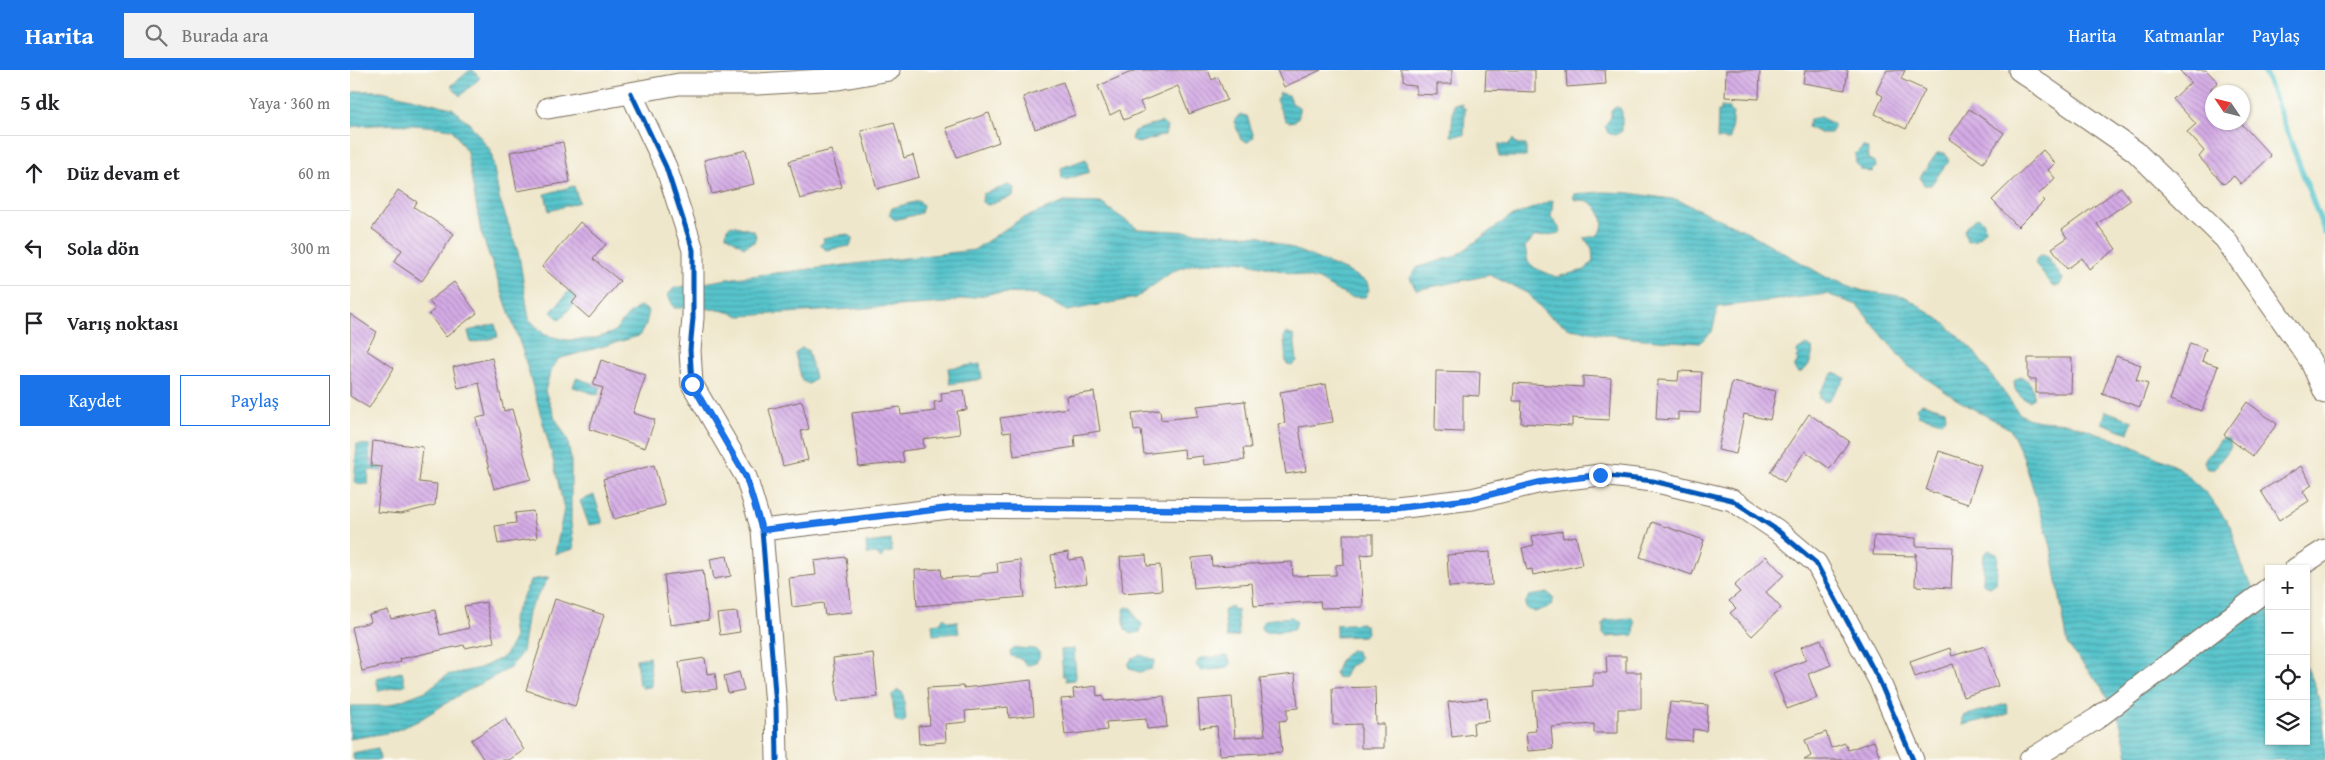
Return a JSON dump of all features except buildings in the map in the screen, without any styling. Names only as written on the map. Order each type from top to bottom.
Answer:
[{"type":"street","points":[[679,84],[711,70]]},
{"type":"street","points":[[548,108],[679,84],[758,84],[838,80],[889,70]]},
{"type":"street","points":[[2019,70],[2135,151],[2225,238],[2310,360],[2325,393]]},
{"type":"street","points":[[631,93],[666,168],[693,250],[693,318],[690,350],[692,384],[746,477],[762,530],[776,706],[777,760]]},
{"type":"street","points":[[762,530],[958,507],[1234,510],[1398,508],[1472,499],[1541,482],[1600,475],[1653,480],[1732,500],[1777,530],[1816,563],[1879,680],[1912,760]]},
{"type":"street","points":[[2301,565],[2325,550]]},
{"type":"street","points":[[2030,760],[2096,719],[2265,591]]},
{"type":"water","points":[[470,70],[473,70],[480,78],[460,96],[451,86]]},
{"type":"water","points":[[382,91],[452,108],[469,123],[491,151],[499,197],[519,255],[529,319],[545,335],[567,340],[593,339],[614,332],[628,315],[640,306],[649,311],[646,324],[639,336],[558,359],[550,373],[545,391],[555,418],[567,438],[571,459],[571,523],[574,549],[555,554],[564,509],[552,455],[523,352],[481,232],[467,152],[452,129],[401,125],[350,127],[350,93]]},
{"type":"water","points":[[1280,93],[1288,95],[1292,103],[1299,107],[1299,116],[1295,121],[1289,122],[1285,120],[1276,100]]},
{"type":"water","points":[[1454,104],[1462,104],[1462,108],[1465,108],[1464,135],[1451,136]]},
{"type":"water","points":[[1616,107],[1620,108],[1622,112],[1622,131],[1615,135],[1608,133],[1605,126],[1611,117],[1611,110]]},
{"type":"water","points":[[1721,107],[1730,108],[1730,112],[1733,112],[1730,140],[1717,139],[1718,111],[1721,111]]},
{"type":"water","points":[[1240,114],[1247,116],[1254,137],[1248,142],[1241,140],[1234,121]]},
{"type":"water","points":[[1820,117],[1832,123],[1834,128],[1831,133],[1820,133],[1808,127],[1810,119]]},
{"type":"water","points":[[1161,122],[1167,127],[1165,135],[1138,143],[1131,139],[1134,131]]},
{"type":"water","points":[[1513,139],[1517,145],[1526,145],[1526,157],[1499,157],[1499,144],[1508,145]]},
{"type":"water","points":[[1863,146],[1868,149],[1868,159],[1875,162],[1876,167],[1872,172],[1862,170],[1856,163],[1855,154]]},
{"type":"water","points":[[1937,153],[1945,153],[1949,160],[1931,185],[1924,185],[1920,177]]},
{"type":"water","points":[[1086,159],[1089,172],[1065,180],[1062,178],[1061,168]]},
{"type":"water","points":[[1009,185],[1014,188],[1013,196],[988,205],[982,202],[983,194]]},
{"type":"water","points":[[574,186],[579,202],[549,211],[545,194]]},
{"type":"water","points":[[1629,193],[1678,200],[1748,232],[1826,277],[1863,291],[1906,297],[1943,322],[1972,349],[2019,413],[2029,419],[2068,423],[2126,443],[2179,468],[2207,494],[2231,527],[2245,575],[2265,603],[2265,745],[2310,745],[2310,675],[2319,700],[2325,760],[2129,760],[2119,718],[2103,689],[2068,645],[2051,546],[2023,456],[2010,429],[1956,399],[1907,365],[1857,305],[1827,294],[1718,307],[1712,332],[1699,343],[1631,338],[1570,329],[1546,313],[1527,293],[1490,275],[1416,290],[1410,278],[1418,267],[1456,256],[1508,218],[1553,200],[1551,217],[1560,229],[1560,233],[1534,237],[1525,247],[1528,262],[1535,268],[1556,277],[1585,270],[1593,261],[1592,248],[1584,238],[1596,236],[1600,232],[1603,223],[1600,213],[1594,205],[1587,201],[1575,200],[1573,197],[1575,194]]},
{"type":"water","points":[[918,201],[923,205],[921,213],[895,220],[889,215],[892,208]]},
{"type":"water","points":[[1064,202],[1101,203],[1138,229],[1262,236],[1347,271],[1367,282],[1369,290],[1365,297],[1351,297],[1319,280],[1240,261],[1194,264],[1173,271],[1136,298],[1067,311],[1036,294],[993,293],[945,303],[740,316],[716,310],[674,308],[668,295],[674,288],[734,278],[974,250],[1019,220]]},
{"type":"water","points":[[1978,217],[1984,222],[1985,230],[1976,240],[1967,241],[1964,230]]},
{"type":"water","points":[[732,225],[754,231],[756,236],[754,242],[744,247],[726,235],[727,228]]},
{"type":"water","points":[[848,234],[853,238],[850,246],[826,250],[820,245],[824,241],[823,238]]},
{"type":"water","points":[[2038,256],[2046,256],[2063,279],[2059,286],[2052,286],[2035,263]]},
{"type":"water","points":[[569,291],[578,299],[560,320],[551,312]]},
{"type":"water","points":[[495,324],[498,337],[471,343],[468,331]]},
{"type":"water","points":[[1287,333],[1294,336],[1297,361],[1292,366],[1286,363],[1284,337]]},
{"type":"water","points":[[1806,345],[1812,348],[1811,359],[1805,370],[1798,373],[1794,368],[1798,361],[1797,351]]},
{"type":"water","points":[[801,348],[808,350],[815,378],[809,384],[802,381],[795,354]]},
{"type":"water","points":[[980,364],[982,379],[950,384],[948,368]]},
{"type":"water","points":[[1834,372],[1845,378],[1829,400],[1825,402],[1819,398],[1821,394],[1819,393]]},
{"type":"water","points":[[2020,377],[2027,380],[2032,388],[2033,398],[2030,401],[2022,398],[2015,390],[2014,381]]},
{"type":"water","points":[[576,378],[601,386],[598,395],[573,387]]},
{"type":"water","points":[[1922,403],[1945,410],[1946,418],[1941,422],[1918,415],[1917,408]]},
{"type":"water","points":[[2106,411],[2133,421],[2128,433],[2102,423]]},
{"type":"water","points":[[2221,439],[2229,439],[2231,447],[2214,469],[2207,469],[2204,461]]},
{"type":"water","points":[[357,444],[370,445],[369,460],[383,462],[383,471],[369,470],[368,484],[354,483]]},
{"type":"water","points":[[594,495],[603,523],[589,525],[580,501]]},
{"type":"water","points":[[891,540],[892,552],[884,553],[881,558],[876,554],[867,554],[866,543]]},
{"type":"water","points":[[1989,550],[1998,555],[1996,583],[1989,587],[1983,583],[1984,554]]},
{"type":"water","points":[[549,577],[528,612],[522,652],[510,668],[459,695],[418,721],[392,732],[350,739],[350,706],[386,706],[426,691],[447,675],[480,668],[504,657],[514,639],[512,619],[531,580]]},
{"type":"water","points":[[1548,593],[1554,598],[1551,606],[1535,612],[1527,609],[1525,604],[1529,596]]},
{"type":"water","points":[[1231,606],[1234,610],[1237,609],[1239,636],[1227,638],[1224,611]]},
{"type":"water","points":[[1126,607],[1132,608],[1136,618],[1142,624],[1140,632],[1131,634],[1125,629],[1123,610]]},
{"type":"water","points":[[944,617],[949,622],[957,621],[959,633],[933,635],[932,624],[940,623]]},
{"type":"water","points":[[1292,617],[1297,622],[1293,630],[1265,633],[1261,627],[1264,620]]},
{"type":"water","points":[[1632,618],[1635,621],[1634,635],[1606,637],[1603,634],[1603,623],[1606,620]]},
{"type":"water","points":[[1362,623],[1362,625],[1366,625],[1367,633],[1363,636],[1336,637],[1336,625]]},
{"type":"water","points":[[1015,648],[1035,649],[1040,653],[1039,658],[1036,662],[1027,665],[1021,659],[1011,656],[1010,652]]},
{"type":"water","points":[[1074,649],[1075,680],[1066,681],[1066,676],[1063,676],[1061,650]]},
{"type":"water","points":[[1350,650],[1356,651],[1360,658],[1356,663],[1349,666],[1344,677],[1338,678],[1335,673],[1341,659]]},
{"type":"water","points":[[1140,655],[1155,660],[1152,669],[1139,672],[1130,669],[1128,665],[1132,658]]},
{"type":"water","points":[[1227,656],[1231,663],[1228,668],[1201,671],[1196,665],[1200,658]]},
{"type":"water","points":[[649,657],[652,684],[650,687],[642,688],[642,684],[639,685],[636,659]]},
{"type":"water","points":[[402,672],[405,685],[379,691],[376,678]]},
{"type":"water","points":[[898,690],[903,693],[906,720],[901,723],[895,720],[892,695]]},
{"type":"water","points":[[2006,704],[2008,714],[1963,725],[1963,716]]},
{"type":"water","points":[[378,748],[380,760],[354,760],[352,753]]},
{"type":"waterway","points":[[2264,70],[2325,233]]},
{"type":"cycle path","points":[[631,93],[666,167],[693,250],[693,318],[690,350],[692,384],[746,477],[762,530],[776,706],[777,760]]},
{"type":"cycle path","points":[[762,530],[958,507],[1234,510],[1397,508],[1472,499],[1541,482],[1601,475],[1653,481],[1732,500],[1777,530],[1816,563],[1879,680],[1913,760]]},
{"type":"route","points":[[692,384],[746,477],[762,530],[958,507],[1234,510],[1398,508],[1472,499],[1541,482],[1600,475]]}]
